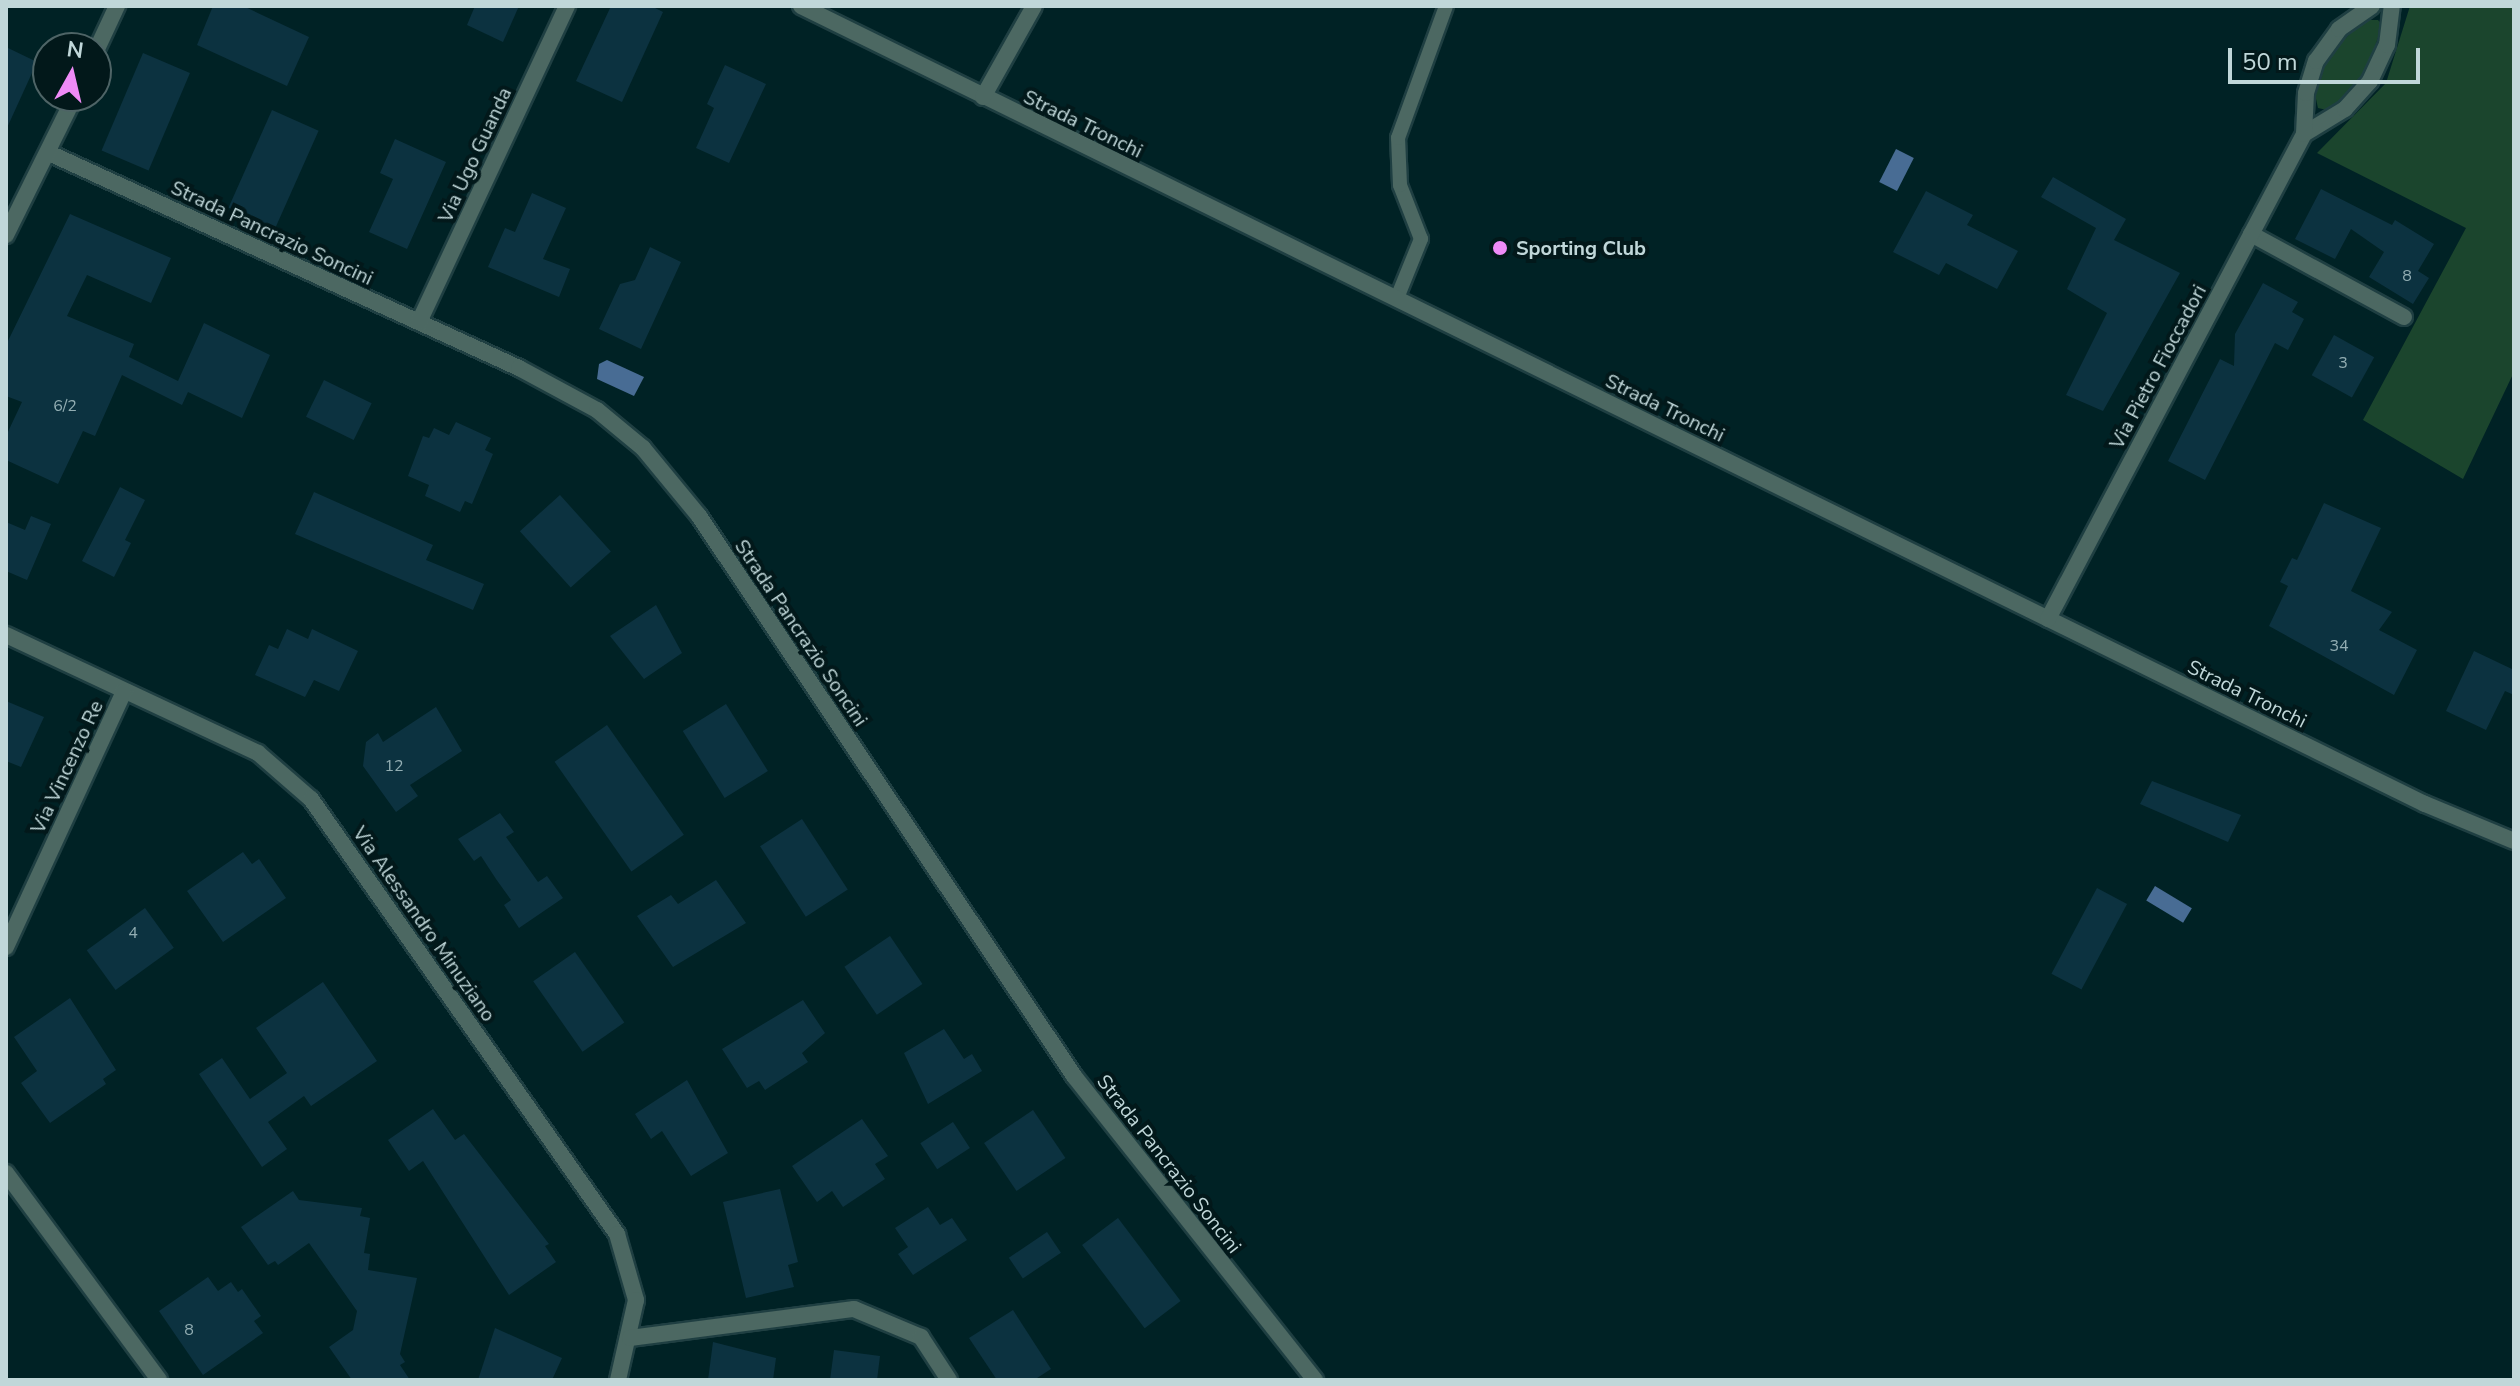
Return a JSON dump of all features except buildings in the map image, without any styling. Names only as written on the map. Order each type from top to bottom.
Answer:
[{"type":"street","points":[[105,32],[117,6]]},
{"type":"street","name":"Via Ugo Guanda","points":[[419,322],[567,6]]},
{"type":"street","points":[[983,97],[1034,6]]},
{"type":"street","name":"Via Pietro Fioccadori","points":[[2048,619],[2304,134],[2306,93],[2316,61],[2339,29],[2372,6]]},
{"type":"street","points":[[2304,134],[2345,109],[2370,81],[2387,45],[2392,6]]},
{"type":"street","name":"Strada Tronchi","points":[[804,7],[2425,804],[2514,841]]},
{"type":"street","points":[[6,235],[68,112]]},
{"type":"street","name":"Strada Pancrazio Soncini","points":[[49,153],[572,395],[621,429],[664,470],[1074,1076],[1315,1380]]},
{"type":"street","points":[[2251,234],[2404,317]]},
{"type":"street","name":"Via Alessandro Minuziano","points":[[6,635],[258,753],[311,799],[617,1234],[636,1300],[630,1338],[618,1380]]},
{"type":"street","name":"Via Vincenzo Re","points":[[6,947],[124,692]]},
{"type":"street","points":[[6,1173],[159,1380]]},
{"type":"street","points":[[630,1338],[854,1309],[921,1337],[949,1380]]},
{"type":"lane","points":[[1397,298],[1421,245],[1398,173],[1398,138],[1446,6]]},
{"type":"green space","points":[[2410,6],[2514,6],[2514,372],[2463,479],[2363,420],[2466,228],[2317,153],[2386,83]]},
{"type":"green space","points":[[2365,20],[2378,20],[2382,25],[2367,72],[2341,103],[2327,110],[2318,108],[2314,90],[2328,54]]},
{"type":"water","points":[[1896,149],[1914,158],[1897,191],[1879,182]]},
{"type":"water","points":[[607,360],[644,377],[634,396],[597,379],[599,364]]},
{"type":"water","points":[[2155,886],[2192,908],[2183,923],[2146,901]]},
{"type":"place","name":"Sporting Club","points":[[1500,248]]}]
